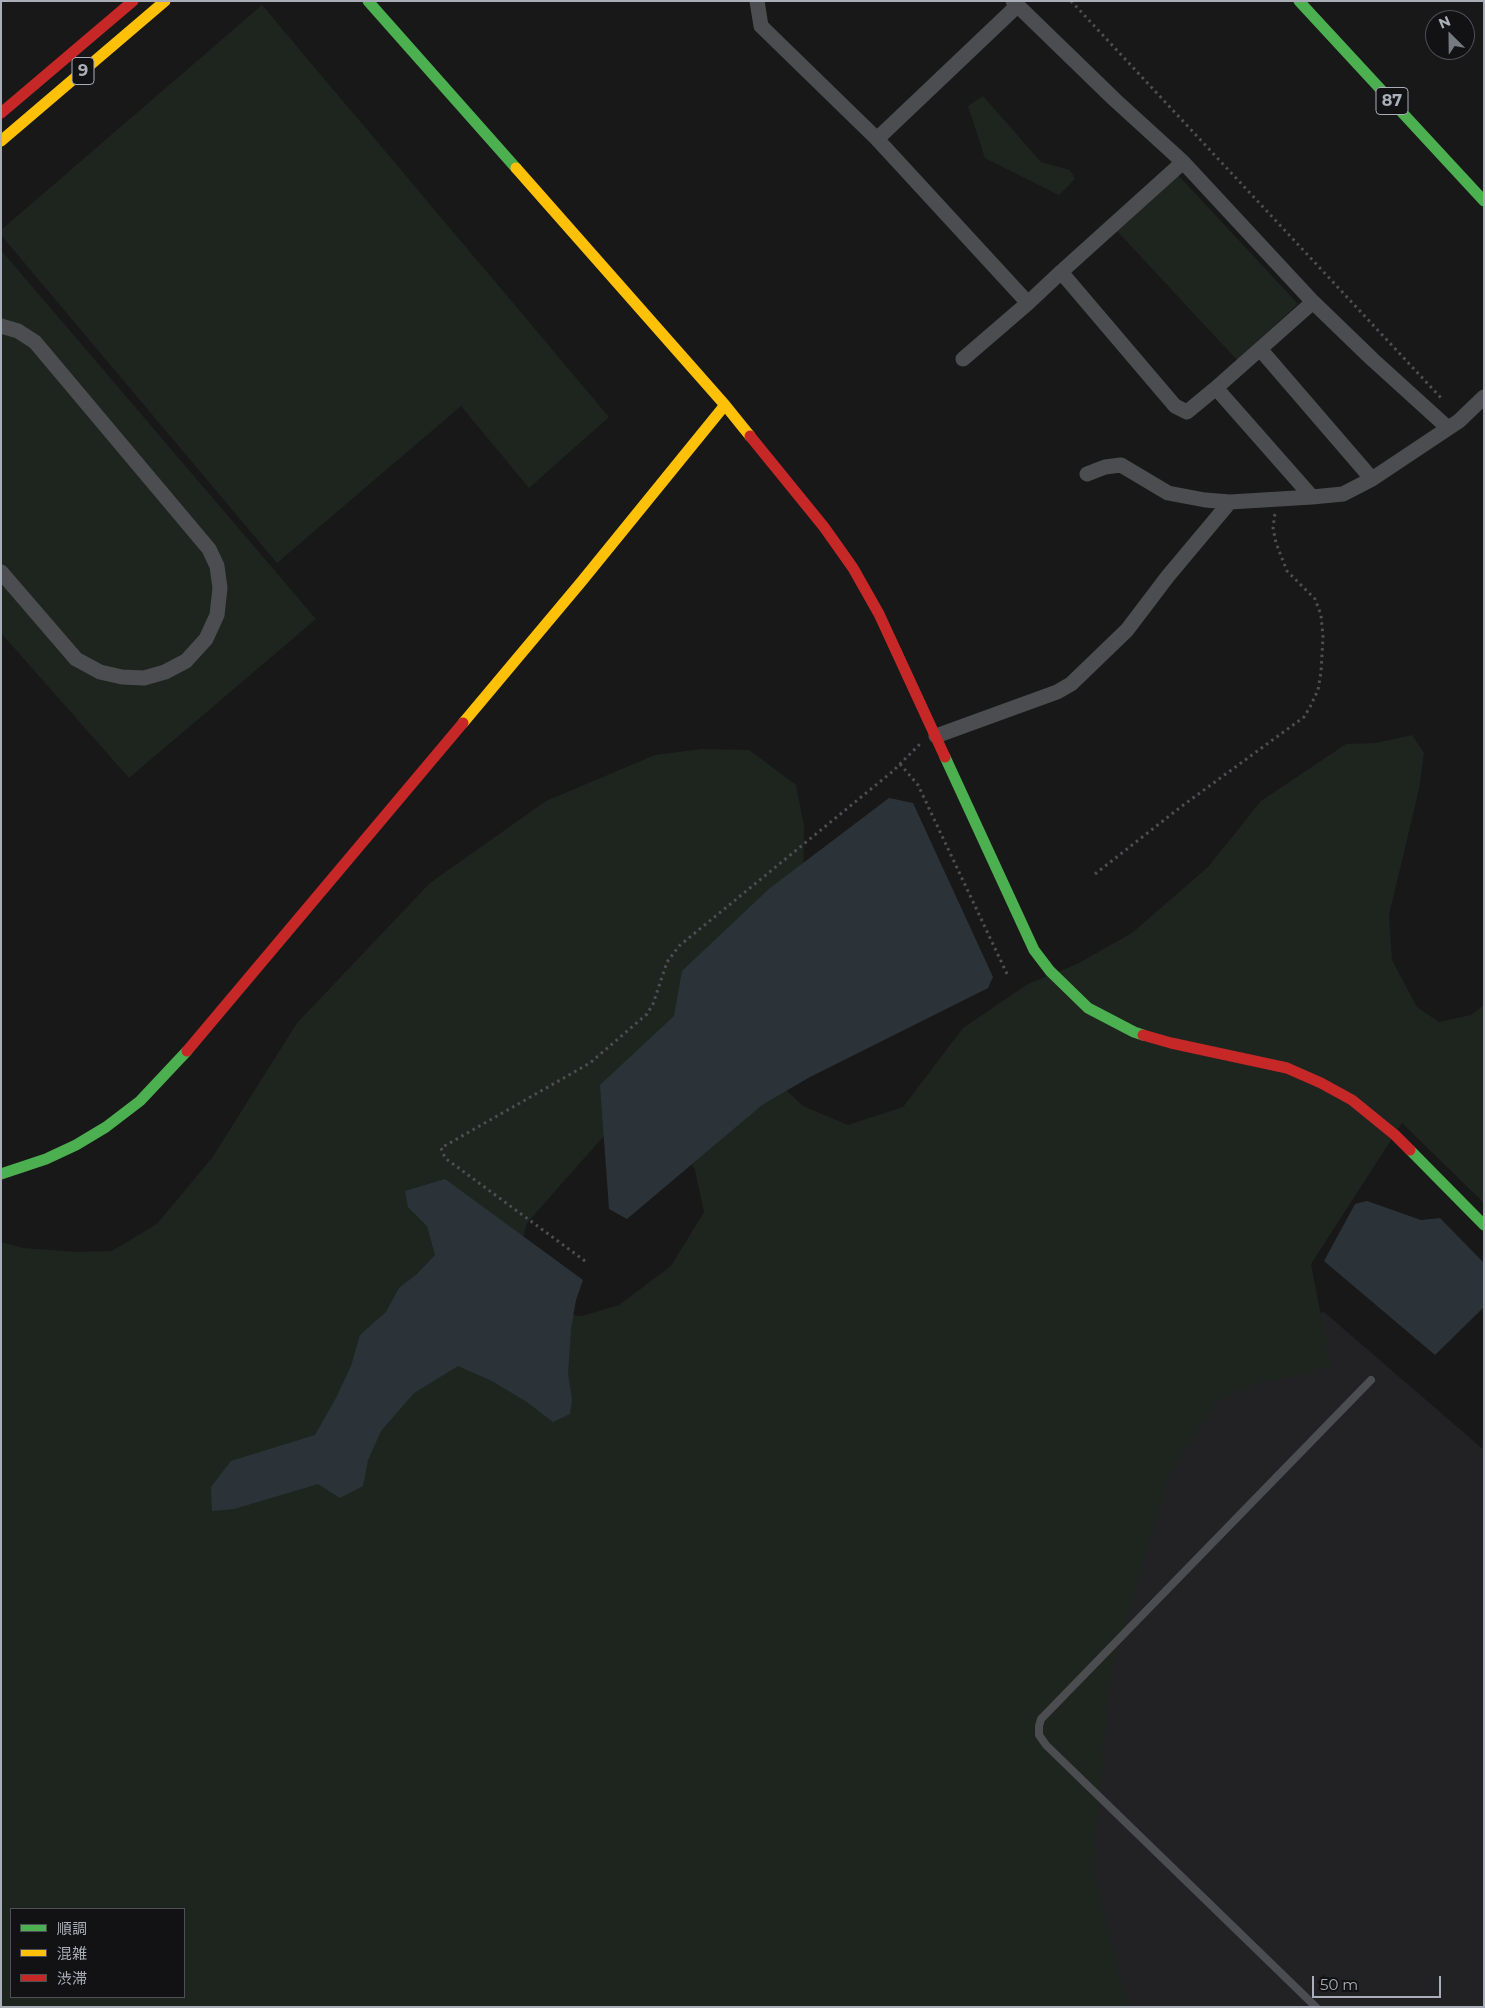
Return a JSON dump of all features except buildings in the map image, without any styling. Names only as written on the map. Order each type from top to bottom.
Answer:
[{"type":"street","name":"9","points":[[1,113],[133,1]]},
{"type":"street","name":"9","points":[[1,141],[164,1]]},
{"type":"street","points":[[368,1],[725,405],[824,527],[853,568],[879,614],[1034,950],[1050,971],[1088,1008],[1134,1032],[1171,1043],[1287,1068],[1345,1096],[1396,1135],[1484,1225]]},
{"type":"street","points":[[756,1],[761,26],[877,140],[1028,303]]},
{"type":"street","name":"87","points":[[1299,1],[1484,201]]},
{"type":"street","points":[[877,140],[1015,4],[1114,100],[1183,162],[1313,302],[1372,359],[1453,424]]},
{"type":"street","points":[[962,359],[1028,303],[1183,162]]},
{"type":"street","points":[[1061,272],[1175,406],[1188,412],[1313,302]]},
{"type":"street","points":[[1,326],[18,331],[35,342],[209,549],[217,566],[220,588],[218,615],[206,639],[186,660],[165,672],[144,678],[122,677],[100,672],[76,658],[1,572]]},
{"type":"street","points":[[1260,349],[1372,479]]},
{"type":"street","points":[[1216,388],[1312,497]]},
{"type":"street","points":[[1087,474],[1105,467],[1121,465],[1168,493],[1205,500],[1230,502],[1272,501],[1343,494],[1372,479],[1453,424],[1484,397]]},
{"type":"street","points":[[1,1174],[46,1159],[76,1145],[106,1127],[140,1100],[195,1042],[582,581],[725,405]]},
{"type":"street","points":[[936,736],[1057,692],[1071,684],[1127,630],[1168,576],[1230,502]]},
{"type":"lane","points":[[1316,2007],[1046,1745],[1039,1735],[1039,1726],[1041,1719],[1371,1380]]},
{"type":"path","points":[[1072,1],[1452,410],[1453,424]]},
{"type":"path","points":[[1095,874],[1182,806],[1304,717],[1310,707],[1318,690],[1321,672],[1323,637],[1321,615],[1315,599],[1287,571],[1276,543],[1273,528],[1275,512],[1272,501]]},
{"type":"path","points":[[585,1261],[445,1158],[442,1148],[590,1063],[647,1014],[653,1004],[667,962],[679,946],[900,764],[924,740],[936,736]]},
{"type":"path","points":[[900,764],[918,785],[1008,976]]},
{"type":"shaded area","points":[[262,5],[609,417],[529,488],[461,406],[277,563],[1,235],[1,230]]},
{"type":"shaded area","points":[[983,96],[1041,162],[1070,170],[1075,179],[1059,195],[985,158],[968,106]]},
{"type":"shaded area","points":[[1178,175],[1298,304],[1237,360],[1117,231]]},
{"type":"shaded area","points":[[1,250],[316,619],[129,778],[1,633]]},
{"type":"shaded area","points":[[1412,735],[1424,753],[1419,789],[1389,915],[1392,960],[1417,1007],[1439,1022],[1471,1015],[1484,1005],[1484,1203],[1402,1123],[1311,1264],[1331,1367],[1259,1384],[1218,1400],[1170,1474],[1110,1676],[1093,1866],[1120,1976],[1132,2007],[1,2007],[1,1242],[23,1248],[77,1252],[112,1251],[157,1224],[212,1158],[297,1023],[430,883],[546,801],[655,755],[702,749],[749,750],[796,785],[804,826],[803,894],[769,1074],[803,1106],[848,1125],[903,1107],[963,1028],[1028,984],[1077,964],[1132,933],[1208,867],[1261,801],[1346,744],[1376,743]],"holes":[[[627,1132],[682,1147],[695,1170],[704,1212],[671,1266],[619,1305],[582,1316],[560,1313],[518,1256],[527,1223],[602,1138]]]},
{"type":"shaded area","points":[[889,798],[913,803],[993,977],[988,988],[810,1077],[762,1105],[627,1219],[609,1209],[600,1085],[674,1016],[682,971],[770,888]]},
{"type":"shaded area","points":[[445,1179],[583,1280],[576,1300],[571,1329],[568,1374],[572,1399],[570,1414],[553,1422],[527,1402],[492,1381],[458,1366],[414,1393],[381,1431],[368,1460],[363,1486],[340,1498],[318,1484],[234,1509],[212,1511],[211,1487],[231,1461],[315,1435],[336,1398],[351,1366],[360,1335],[386,1312],[399,1288],[417,1274],[435,1255],[427,1226],[408,1207],[405,1191]]},
{"type":"shaded area","points":[[1367,1201],[1421,1220],[1440,1218],[1484,1263],[1484,1307],[1435,1355],[1324,1261],[1355,1204]]},
{"type":"shaded area","points":[[1324,1312],[1484,1450],[1484,2007],[1027,2007],[1007,1500],[1283,1324]]},
{"type":"traffic: fast","points":[[368,1],[516,168]]},
{"type":"traffic: fast","points":[[1299,1],[1484,201]]},
{"type":"traffic: fast","points":[[945,757],[1034,950],[1050,971],[1088,1008],[1143,1035]]},
{"type":"traffic: fast","points":[[1,1174],[46,1159],[76,1145],[106,1127],[140,1101],[187,1051]]},
{"type":"traffic: fast","points":[[1410,1150],[1484,1225]]},
{"type":"traffic: slow","points":[[1,141],[165,1]]},
{"type":"traffic: slow","points":[[516,168],[725,405],[750,436]]},
{"type":"traffic: slow","points":[[463,723],[582,581],[725,405]]},
{"type":"traffic: jam","points":[[1,113],[133,1]]},
{"type":"traffic: jam","points":[[750,436],[824,527],[853,568],[879,614],[945,757]]},
{"type":"traffic: jam","points":[[187,1051],[463,723]]},
{"type":"traffic: jam","points":[[1143,1035],[1171,1043],[1287,1068],[1321,1083],[1352,1100],[1395,1135],[1410,1150]]}]
